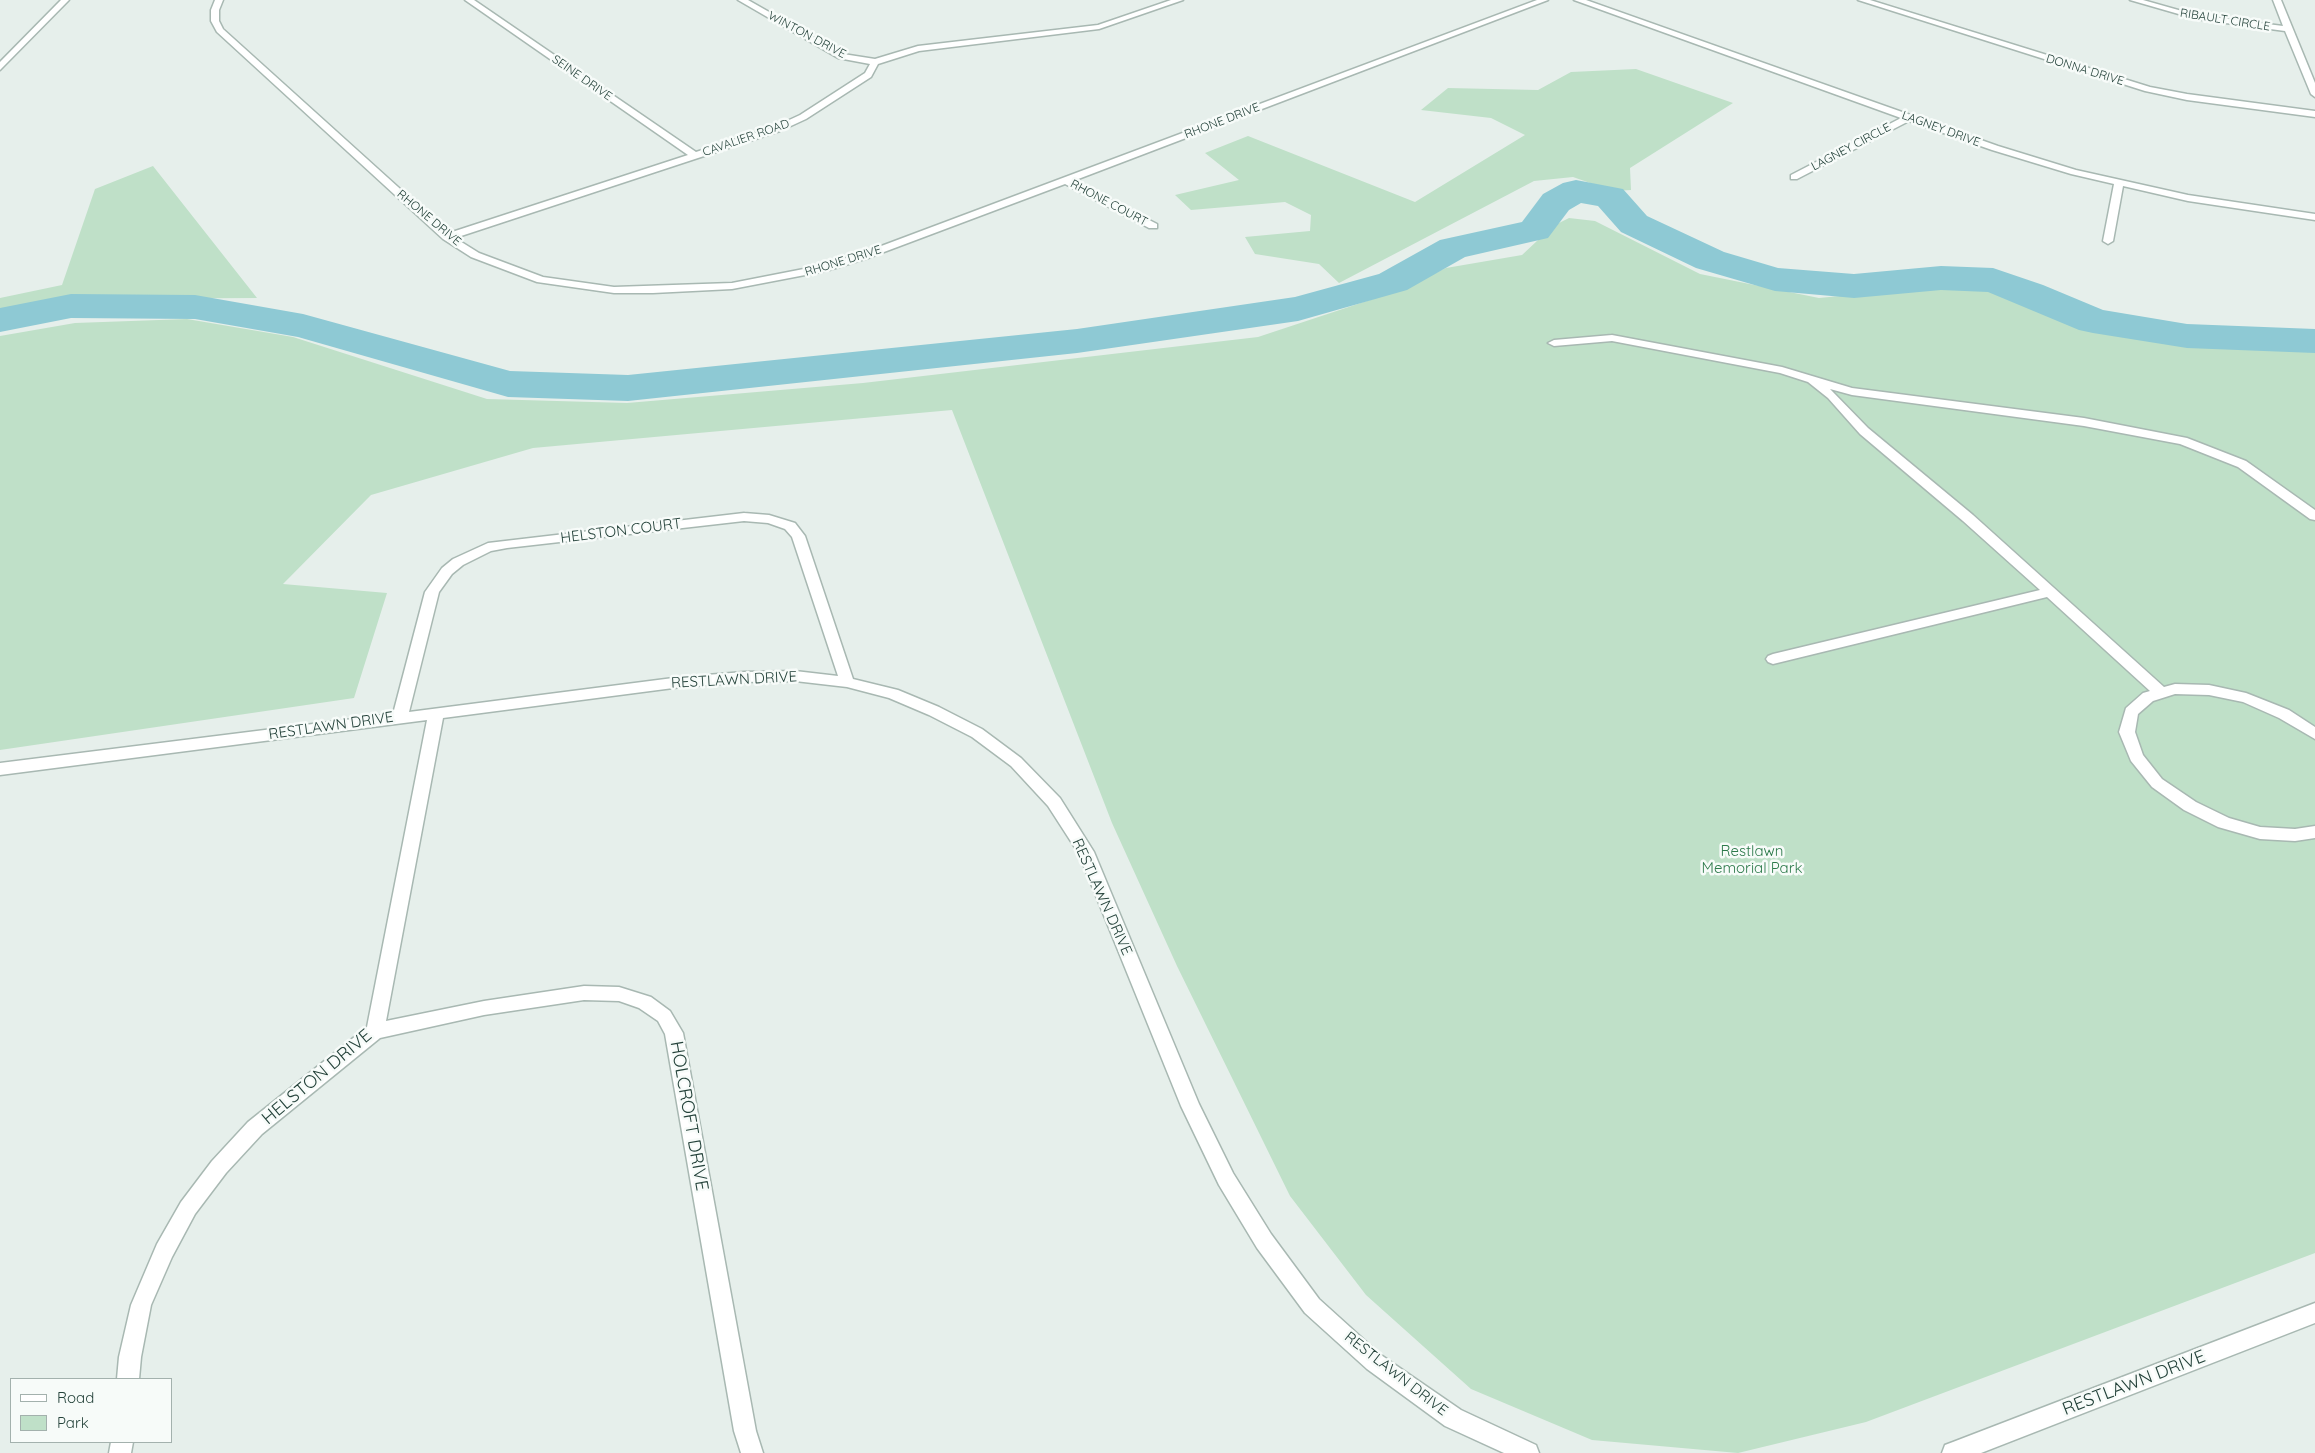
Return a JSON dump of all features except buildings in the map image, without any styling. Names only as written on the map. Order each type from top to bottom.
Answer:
[{"type":"street","points":[[0,67],[65,0]]},
{"type":"street","name":"RHONE DRIVE","points":[[219,0],[215,10],[215,21],[220,30],[447,237],[475,255],[505,268],[541,280],[614,290],[692,289],[732,286],[813,271],[864,256],[1544,0]]},
{"type":"street","name":"SEINE DRIVE","points":[[469,0],[695,156]]},
{"type":"street","name":"WINTON DRIVE","points":[[742,0],[841,56],[875,62]]},
{"type":"street","points":[[875,62],[918,49],[1099,27],[1179,0]]},
{"type":"street","name":"LAGNEY DRIVE","points":[[1578,0],[1995,148],[2074,172],[2119,184],[2188,198],[2315,217]]},
{"type":"street","name":"DONNA DRIVE","points":[[1862,0],[2148,89],[2187,97],[2315,114]]},
{"type":"street","name":"RIBAULT CIRCLE","points":[[2134,0],[2196,17],[2289,29]]},
{"type":"street","points":[[2277,0],[2315,94]]},
{"type":"street","name":"CAVALIER ROAD","points":[[447,237],[777,129],[804,117],[868,76],[875,62]]},
{"type":"street","name":"LAGNEY CIRCLE","points":[[1794,177],[1909,117]]},
{"type":"street","name":"RHONE COURT","points":[[1065,180],[1153,226]]},
{"type":"street","points":[[2108,241],[2119,184]]},
{"type":"street","points":[[1554,344],[1612,338],[1782,370],[1852,391],[2084,422],[2183,441],[2242,464],[2315,516]]},
{"type":"street","points":[[1812,380],[1832,396],[1864,431],[1968,518],[2160,693]]},
{"type":"street","name":"HELSTON COURT","points":[[400,716],[432,592],[447,571],[458,562],[488,547],[744,516],[769,519],[790,526],[798,536],[847,682]]},
{"type":"street","points":[[1773,659],[2051,592]]},
{"type":"street","name":"RESTLAWN DRIVE","points":[[0,769],[400,716],[699,680],[795,676],[847,682],[892,694],[934,711],[977,733],[1016,762],[1054,802],[1086,852],[1190,1106],[1226,1179],[1264,1241],[1312,1306],[1374,1362],[1452,1418],[1528,1453]]},
{"type":"street","points":[[2315,734],[2284,714],[2246,698],[2209,690],[2175,689],[2148,697],[2132,712],[2127,732],[2136,757],[2157,783],[2190,806],[2224,822],[2260,832],[2295,836],[2315,832]]},
{"type":"street","name":"HELSTON DRIVE","points":[[128,1378],[130,1358],[141,1306],[164,1251],[188,1208],[219,1167],[255,1128],[375,1031],[436,712]]},
{"type":"street","name":"HOLCROFT DRIVE","points":[[375,1031],[484,1008],[584,993],[619,994],[646,1002],[664,1016],[674,1033],[746,1431],[752,1453]]},
{"type":"street","name":"RESTLAWN DRIVE","points":[[1953,1453],[2315,1313]]},
{"type":"green space","points":[[1636,69],[1733,103],[1630,168],[1631,190],[1613,191],[1573,177],[1534,181],[1339,283],[1319,264],[1255,254],[1245,237],[1310,231],[1311,215],[1285,202],[1191,210],[1175,195],[1239,180],[1205,153],[1248,136],[1415,202],[1525,135],[1491,118],[1421,110],[1448,88],[1538,90],[1571,72]]},
{"type":"green space","points":[[153,166],[257,298],[76,299],[0,313],[0,298],[62,285],[95,189]]},
{"type":"green space","name":"Restlawn Memorial Park","points":[[1569,218],[1595,221],[1700,274],[1819,298],[1963,284],[1993,286],[2019,294],[2083,329],[2219,348],[2315,351],[2315,1253],[1866,1422],[1738,1453],[1592,1440],[1471,1389],[1366,1295],[1290,1196],[1177,966],[1112,823],[952,410],[533,448],[371,495],[283,584],[387,593],[354,698],[0,750],[0,336],[75,323],[187,319],[293,337],[487,399],[627,403],[863,383],[1258,337],[1400,290],[1446,268],[1522,255],[1553,226]]},
{"type":"waterway","points":[[0,320],[71,306],[195,307],[303,326],[508,384],[628,388],[1077,341],[1298,309],[1393,282],[1453,248],[1535,230],[1556,202],[1576,191],[1610,197],[1634,224],[1710,260],[1775,279],[1854,286],[1941,278],[1993,280],[2029,293],[2093,321],[2187,336],[2315,341]]}]
